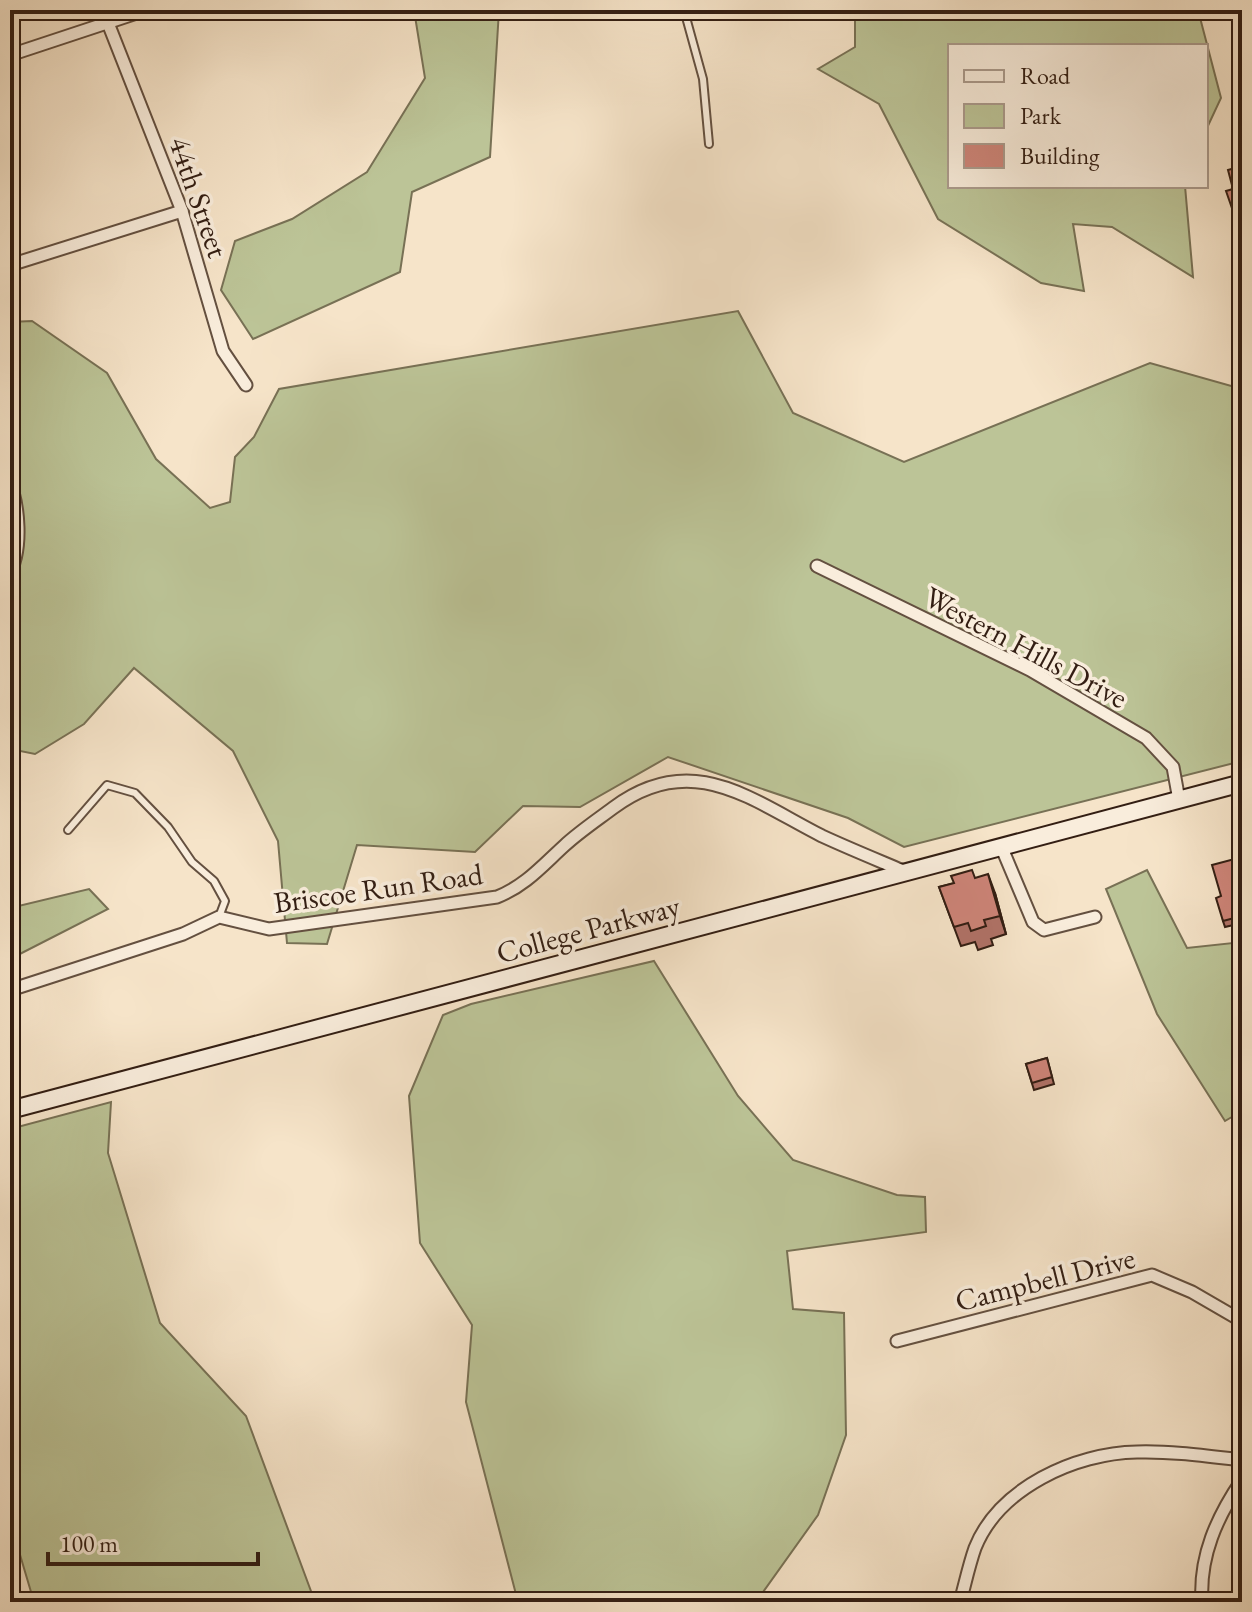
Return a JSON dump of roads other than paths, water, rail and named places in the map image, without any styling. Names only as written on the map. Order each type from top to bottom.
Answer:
[{"type":"street","points":[[10,55],[146,10]]},
{"type":"street","name":"44th Street","points":[[108,23],[182,211],[223,351],[246,385]]},
{"type":"street","points":[[10,265],[182,211]]},
{"type":"street","name":"Western Hills Drive","points":[[817,566],[1030,670],[1146,738],[1173,767],[1179,800]]},
{"type":"street","points":[[1242,682],[1242,700]]},
{"type":"street","name":"Briscoe Run Road","points":[[219,917],[269,929],[363,919],[436,904],[497,897],[520,888],[566,844],[617,805],[637,794],[676,782],[708,781],[753,796],[822,835],[901,870]]},
{"type":"street","name":"College Parkway","points":[[10,1110],[685,933],[901,870],[1241,787]]},
{"type":"street","points":[[1001,846],[1033,922],[1044,930],[1095,917]]},
{"type":"street","points":[[10,990],[183,934],[219,917]]},
{"type":"street","name":"Campbell Drive","points":[[897,1341],[1152,1275],[1192,1292],[1242,1321]]},
{"type":"street","points":[[960,1602],[976,1546],[1001,1510],[1035,1481],[1089,1459],[1135,1452],[1242,1460]]},
{"type":"street","points":[[1202,1602],[1200,1573],[1220,1513],[1242,1480]]},
{"type":"street","points":[[10,1594],[13,1602]]},
{"type":"lane","points":[[684,10],[703,79],[709,144]]},
{"type":"lane","points":[[10,476],[19,518],[18,554],[10,578]]},
{"type":"lane","points":[[68,830],[107,785],[135,793],[168,827],[192,862],[214,881],[225,901],[219,917]]}]
